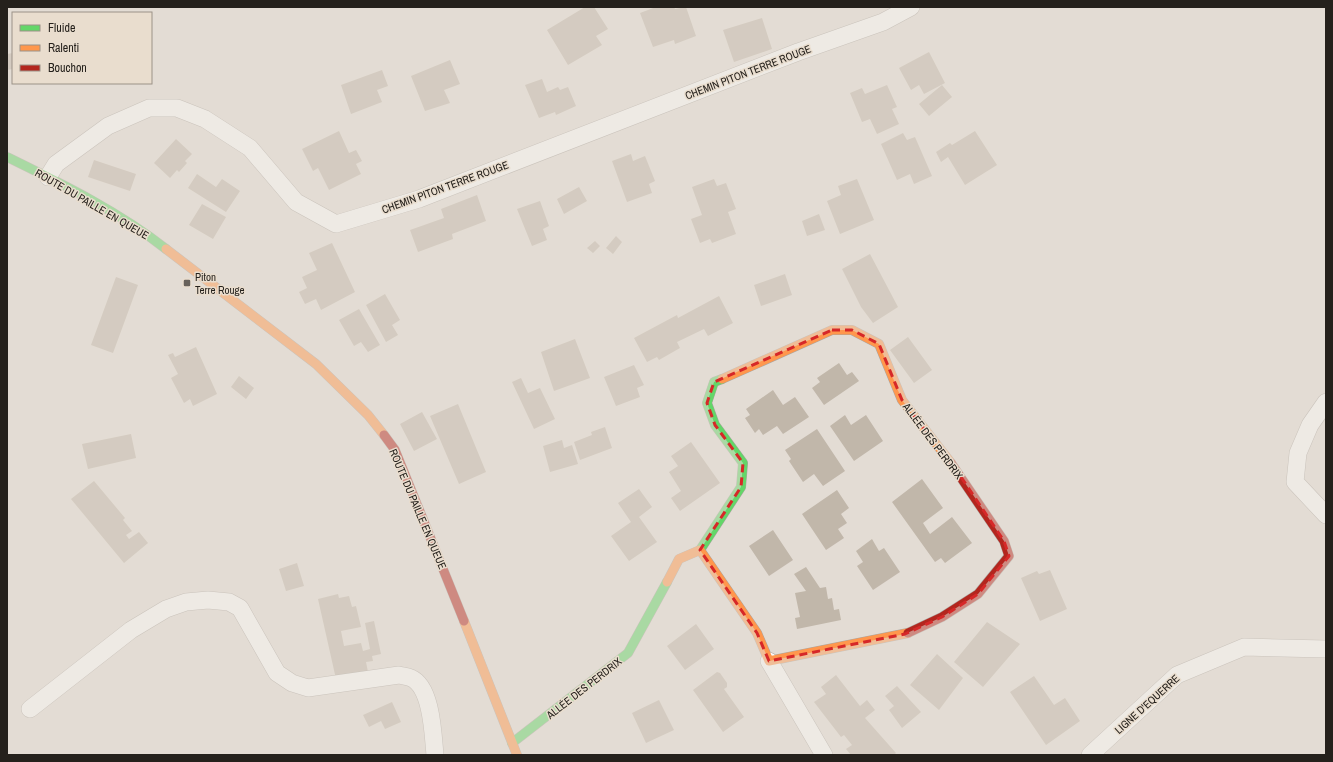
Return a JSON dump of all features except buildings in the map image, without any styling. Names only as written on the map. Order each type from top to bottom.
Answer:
[{"type":"street","name":"CHEMIN PITON TERRE ROUGE","points":[[48,177],[56,164],[108,126],[149,108],[177,108],[205,119],[250,148],[296,202],[336,224],[419,199],[798,52],[884,22],[911,7]]},
{"type":"street","name":"ROUTE DU PAILLE EN QUEUE","points":[[7,157],[48,177],[134,225],[151,237],[316,364],[368,415],[395,450],[517,755]]},
{"type":"street","name":"ALLÉE DES PERDRIX","points":[[512,744],[628,653],[679,559],[700,550],[742,487],[743,463],[715,425],[707,403],[714,382],[832,330],[852,330],[879,344],[902,400],[959,474],[1004,540],[1009,556],[978,594],[942,617],[905,634],[769,661]]},
{"type":"street","points":[[1326,402],[1310,426],[1298,453],[1295,482],[1326,515]]},
{"type":"street","points":[[700,550],[757,633],[769,661],[824,755]]},
{"type":"street","points":[[30,709],[131,630],[166,610],[186,602],[208,600],[229,602],[240,608],[277,673],[292,683],[308,688],[399,675],[411,678],[420,685],[427,699],[435,755]]},
{"type":"street","name":"LIGNE D'EQUERRE","points":[[1090,755],[1177,674],[1244,647],[1326,649]]},
{"type":"highlighted area","points":[[832,330],[852,330],[879,344],[902,400],[959,474],[1004,541],[1009,556],[978,594],[942,617],[905,634],[769,661],[757,633],[700,550],[741,487],[743,463],[715,425],[707,403],[714,382]]},
{"type":"traffic: fast","points":[[7,157],[109,210],[129,222],[166,249]]},
{"type":"traffic: fast","points":[[700,550],[741,487],[743,463],[715,425],[707,403],[714,382],[722,379]]},
{"type":"traffic: fast","points":[[512,743],[628,653],[667,582]]},
{"type":"traffic: slow","points":[[166,249],[316,364],[368,415],[384,435]]},
{"type":"traffic: slow","points":[[722,379],[832,330],[852,330],[879,344],[902,400],[951,463]]},
{"type":"traffic: slow","points":[[667,582],[679,559],[700,550],[757,633],[769,661],[908,633]]},
{"type":"traffic: slow","points":[[464,621],[517,755]]},
{"type":"traffic: jam","points":[[384,435],[395,450],[464,621]]},
{"type":"traffic: jam","points":[[908,633],[942,617],[978,594],[1009,556],[1004,541],[951,463]]},
{"type":"place","name":"Piton Terre Rouge","points":[[187,283]]}]
